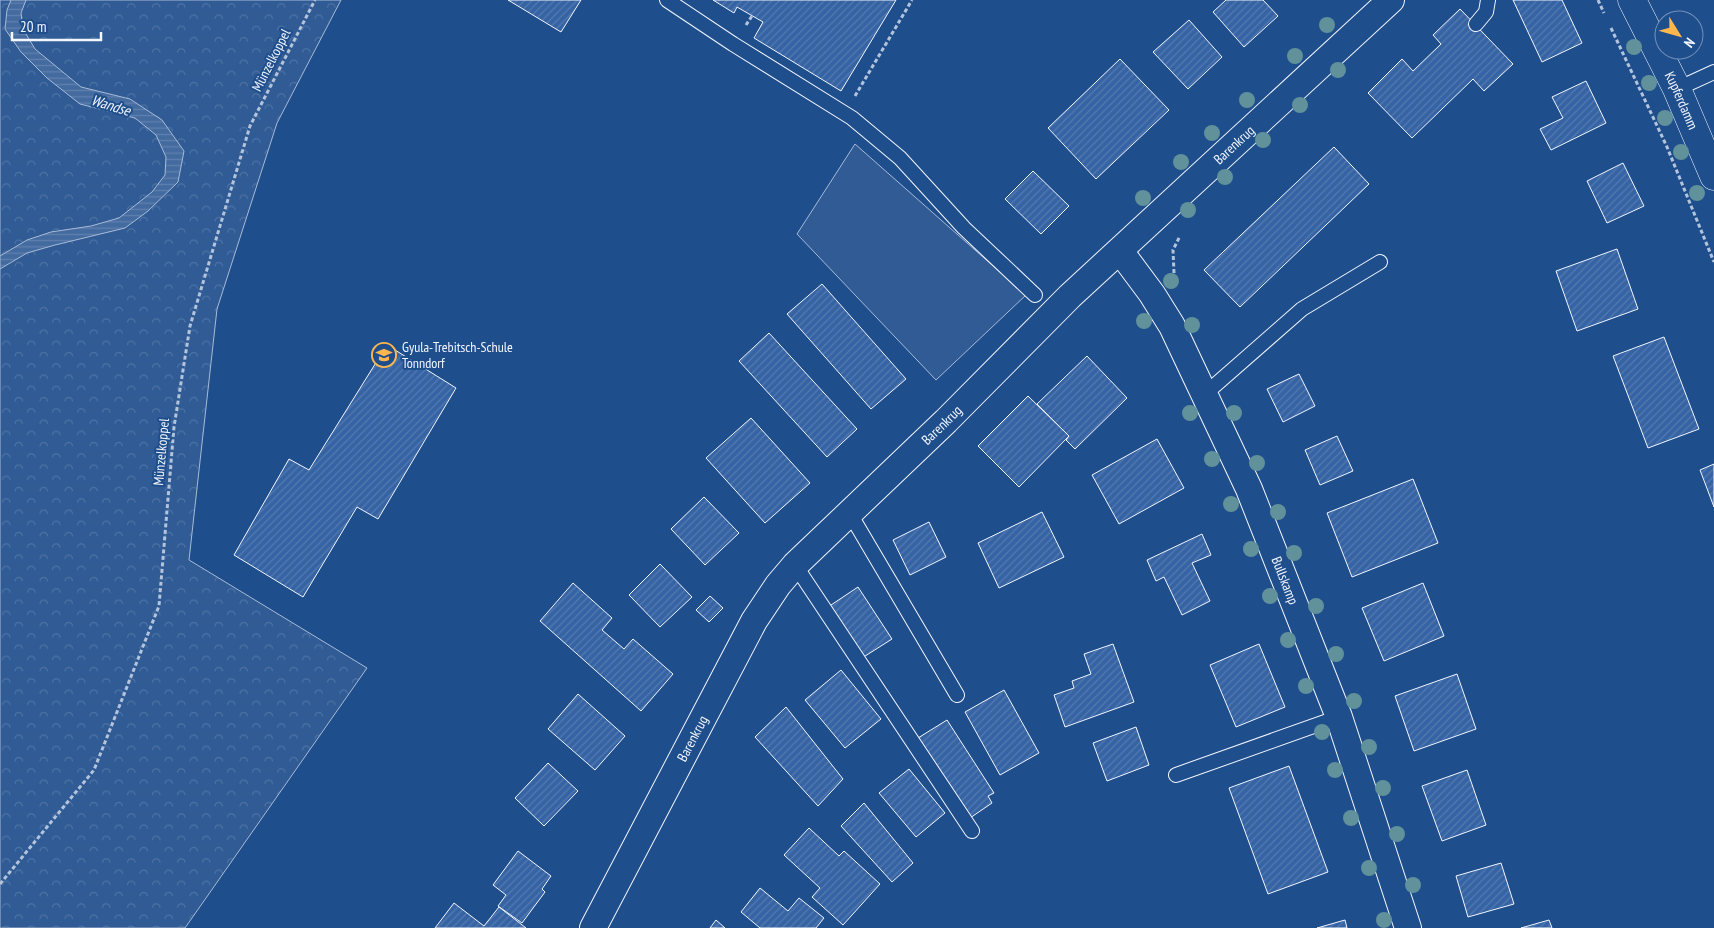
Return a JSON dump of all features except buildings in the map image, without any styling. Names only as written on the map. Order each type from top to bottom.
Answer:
[{"type":"street","name":"Barenkrug","points":[[592,928],[754,621],[778,585],[794,566],[946,421],[1063,303],[1390,0]]},
{"type":"street","name":"Kupferdamm","points":[[1632,0],[1677,89],[1714,176]]},
{"type":"street","name":"Bullskamp","points":[[1120,251],[1152,294],[1172,326],[1249,489],[1339,717],[1408,928]]},
{"type":"lane","points":[[667,0],[845,114],[900,158],[964,228],[1036,295]]},
{"type":"lane","points":[[1476,24],[1486,12],[1488,0]]},
{"type":"lane","points":[[1677,89],[1714,72]]},
{"type":"lane","points":[[1205,394],[1302,309],[1380,262]]},
{"type":"lane","points":[[849,512],[957,695]]},
{"type":"lane","points":[[794,566],[972,831]]},
{"type":"lane","points":[[1176,775],[1339,717]]},
{"type":"path","name":"Münzelkoppel","points":[[0,884],[94,770],[159,606],[174,427],[190,326],[250,126],[315,0]]},
{"type":"path","points":[[845,114],[912,0]]},
{"type":"path","points":[[1598,0],[1606,17]]},
{"type":"path","points":[[1610,26],[1667,147],[1714,262]]},
{"type":"green space","points":[[0,0],[341,0],[277,123],[217,309],[189,560],[367,668],[185,928],[0,928]]},
{"type":"shaded area","points":[[855,144],[1026,295],[936,380],[797,234]]},
{"type":"water","name":"Wandse","points":[[11,0],[26,0],[21,13],[23,29],[35,49],[81,87],[130,99],[162,120],[184,151],[178,182],[148,211],[125,228],[27,253],[0,269],[0,256],[27,240],[51,232],[91,226],[119,218],[152,192],[165,175],[166,157],[156,135],[135,118],[80,104],[47,78],[21,52],[5,29],[7,10]]},
{"type":"place","name":"Gyula-Trebitsch-Schule Tonndorf","points":[[384,355]]}]
